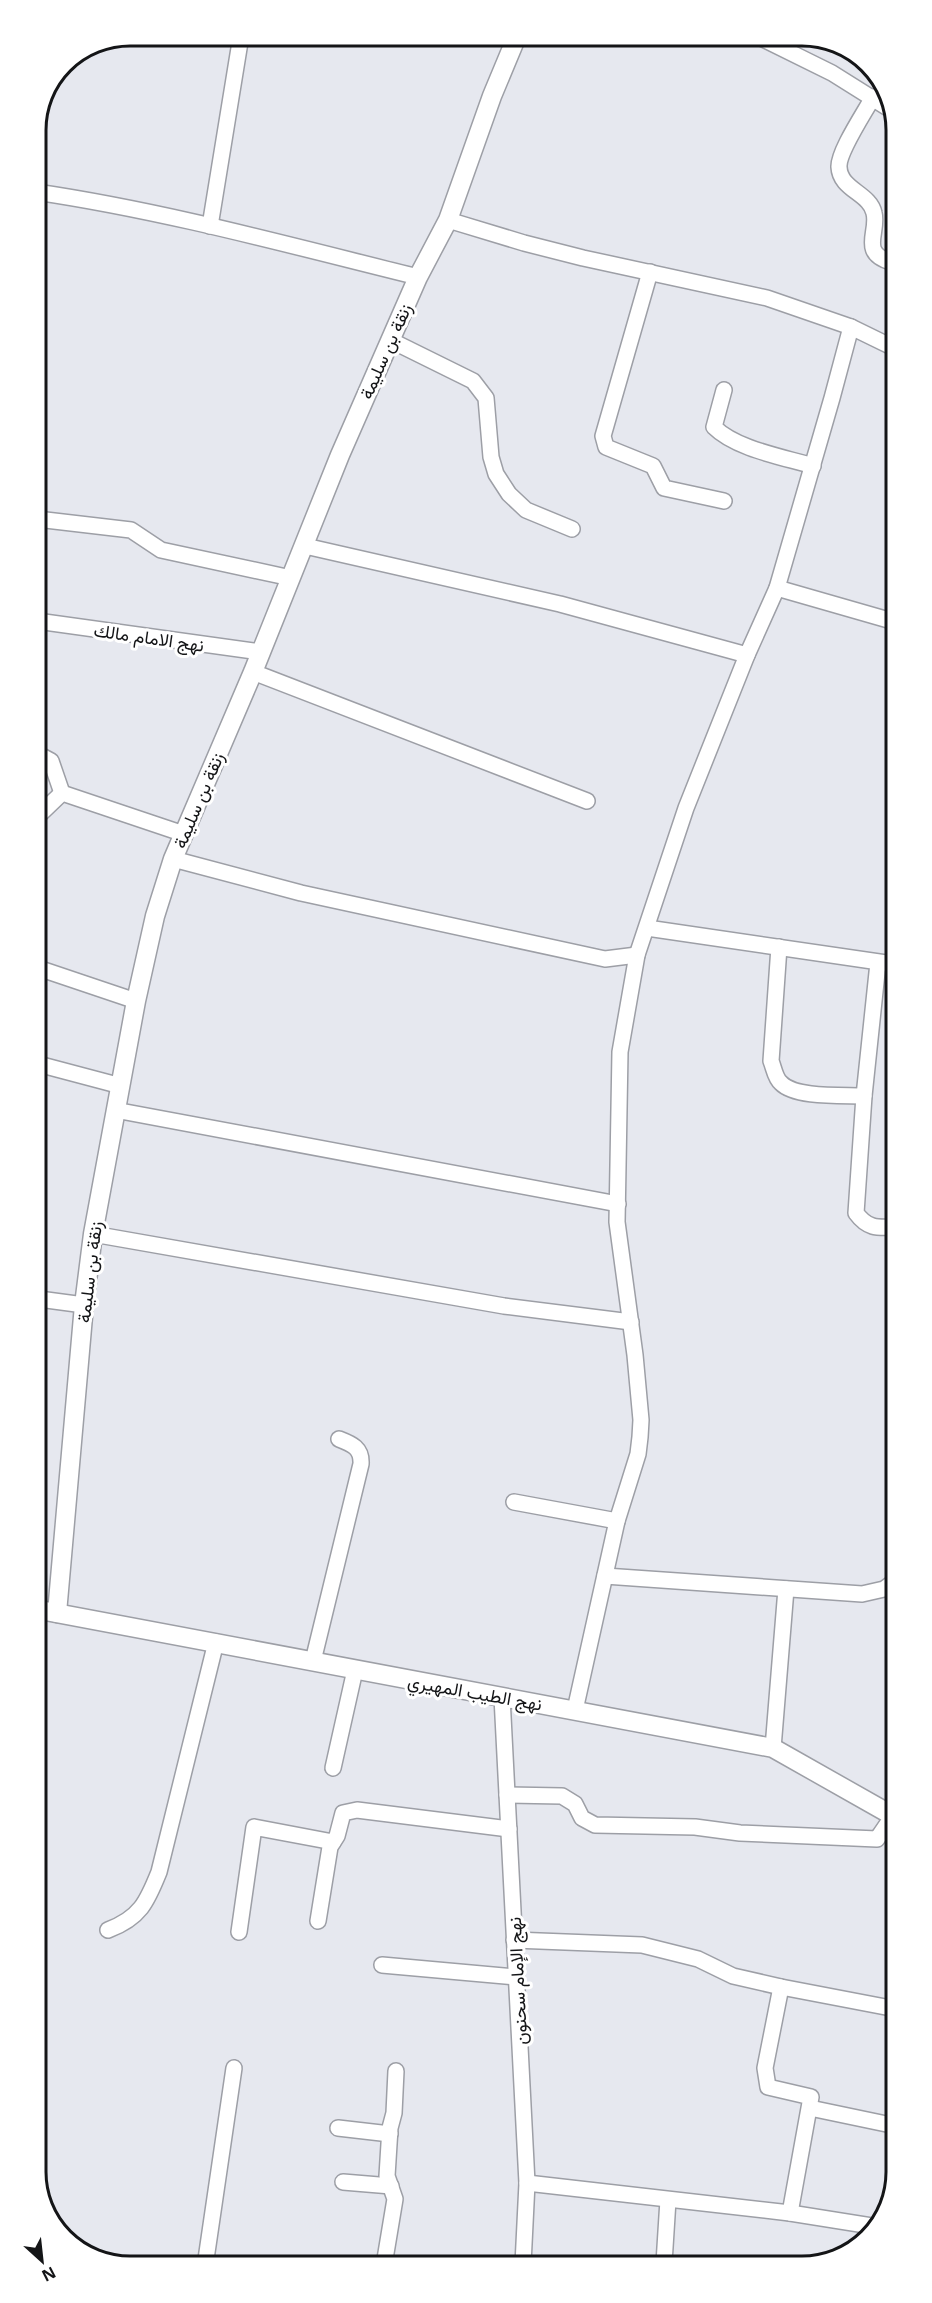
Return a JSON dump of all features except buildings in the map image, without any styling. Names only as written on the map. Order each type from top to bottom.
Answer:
[{"type":"street","points":[[210,226],[239,46]]},
{"type":"street","name":"زنقة بن سليمة","points":[[48,1611],[93,1234],[136,1001],[155,916],[173,859],[253,672],[340,455],[418,277],[448,220],[492,96],[513,47]]},
{"type":"street","points":[[779,47],[832,73],[881,103]]},
{"type":"street","points":[[873,97],[849,140],[839,165],[840,177],[852,190],[870,202],[875,214],[871,244],[876,253],[886,259]]},
{"type":"street","points":[[47,194],[210,226],[418,277]]},
{"type":"street","points":[[448,220],[524,243],[767,298],[851,327],[886,344]]},
{"type":"street","points":[[650,272],[603,436],[606,447],[653,466],[664,488],[724,501]]},
{"type":"street","points":[[575,1710],[617,1521],[638,1454],[640,1437],[640,1396],[617,1222],[620,1052],[637,956],[686,808],[777,588],[851,327]]},
{"type":"street","points":[[390,340],[473,381],[486,398],[491,457],[496,474],[509,494],[526,510],[572,529]]},
{"type":"street","points":[[724,390],[714,427],[754,449],[813,466]]},
{"type":"street","points":[[47,520],[131,530],[161,550],[291,578]]},
{"type":"street","points":[[305,546],[560,604],[747,656]]},
{"type":"street","points":[[777,588],[886,619]]},
{"type":"street","name":"نهج الامام مالك","points":[[47,622],[261,652]]},
{"type":"street","points":[[253,672],[587,801]]},
{"type":"street","points":[[47,759],[51,761],[62,793]]},
{"type":"street","points":[[62,793],[184,834]]},
{"type":"street","points":[[47,808],[62,793]]},
{"type":"street","points":[[173,859],[301,893],[605,959],[637,956]]},
{"type":"street","points":[[647,928],[886,963],[864,1096],[856,1213],[862,1222],[870,1226],[886,1228]]},
{"type":"street","points":[[779,946],[771,1061],[776,1076],[781,1083],[793,1091],[864,1096]]},
{"type":"street","points":[[47,971],[136,1001]]},
{"type":"street","points":[[47,1066],[121,1086]]},
{"type":"street","points":[[115,1110],[618,1204]]},
{"type":"street","points":[[93,1234],[504,1306],[631,1322]]},
{"type":"street","points":[[46,1300],[84,1305]]},
{"type":"street","points":[[314,1661],[361,1464],[361,1455],[356,1447],[339,1439]]},
{"type":"street","points":[[514,1502],[617,1521]]},
{"type":"street","points":[[605,1576],[862,1594],[886,1588]]},
{"type":"street","points":[[773,1748],[786,1588]]},
{"type":"street","name":"نهج الطيب المهيري","points":[[48,1611],[773,1748],[886,1812]]},
{"type":"street","points":[[108,1930],[120,1926],[137,1915],[148,1900],[159,1872],[216,1642]]},
{"type":"street","points":[[333,1768],[355,1670]]},
{"type":"street","name":"نهج الإمام سحنون","points":[[502,1697],[527,2183],[523,2256]]},
{"type":"street","points":[[507,1795],[562,1796],[574,1804],[582,1818],[595,1826],[695,1827],[740,1833],[877,1839],[886,1827]]},
{"type":"street","points":[[318,1921],[330,1847],[337,1836],[343,1813],[357,1810],[509,1829]]},
{"type":"street","points":[[239,1932],[254,1827],[333,1842]]},
{"type":"street","points":[[514,1940],[642,1945],[698,1959],[733,1976],[886,2007]]},
{"type":"street","points":[[381,1965],[516,1977]]},
{"type":"street","points":[[781,1987],[765,2068],[768,2087],[812,2097],[790,2213]]},
{"type":"street","points":[[206,2256],[234,2068]]},
{"type":"street","points":[[386,2256],[395,2199],[387,2176],[396,2071]]},
{"type":"street","points":[[810,2108],[886,2124]]},
{"type":"street","points":[[338,2128],[390,2134]]},
{"type":"street","points":[[343,2182],[391,2186]]},
{"type":"street","points":[[527,2183],[790,2213],[867,2225]]},
{"type":"street","points":[[664,2256],[668,2200]]}]
